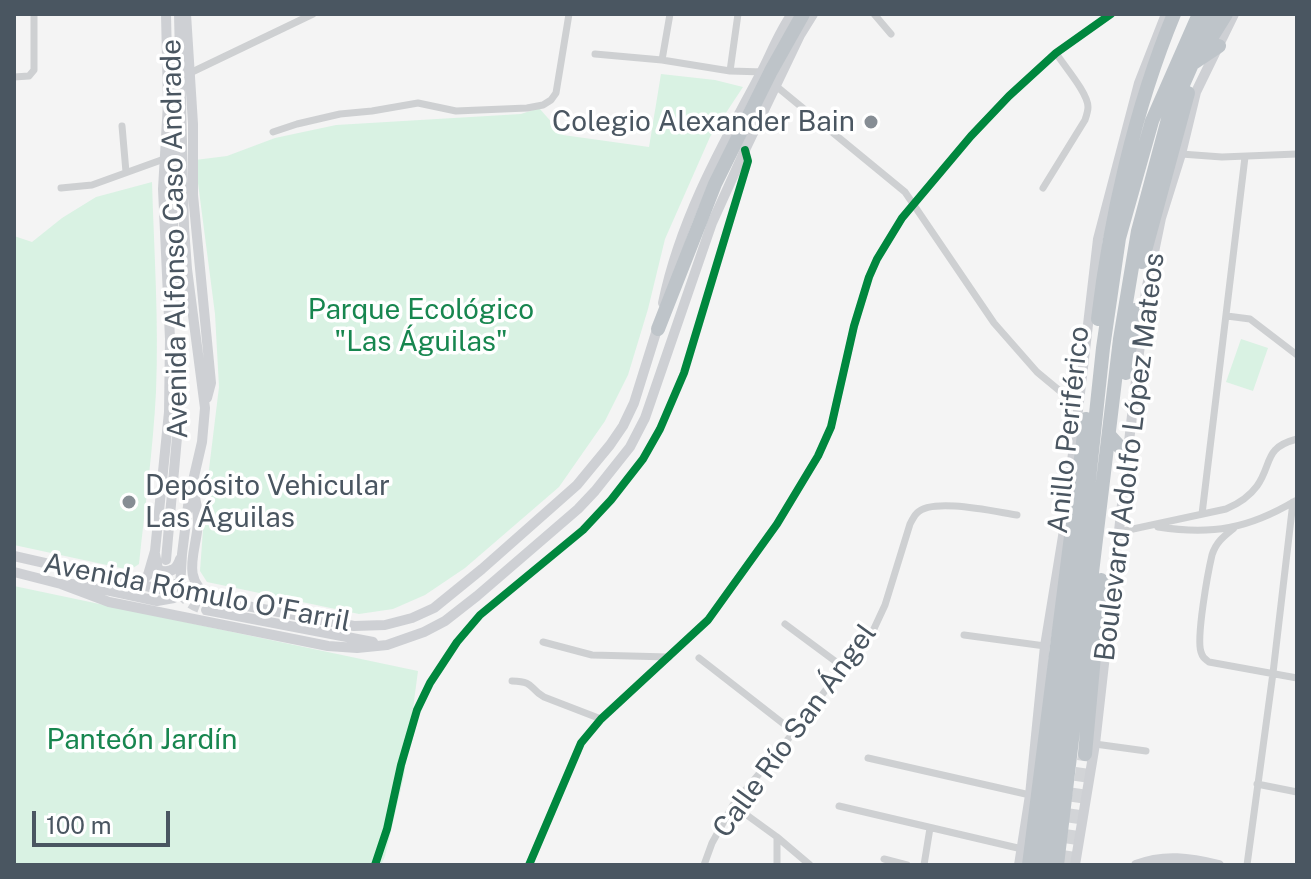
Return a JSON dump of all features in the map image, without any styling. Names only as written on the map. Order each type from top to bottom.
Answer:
[{"type":"highway","points":[[658,329],[715,184],[803,14]]},
{"type":"highway","points":[[1029,865],[1106,251],[1146,89],[1174,14]]},
{"type":"highway","points":[[1074,864],[1099,461],[1125,247],[1162,93],[1196,14]]},
{"type":"highway","name":"Anillo Periférico","points":[[1043,865],[1074,621],[1103,348],[1119,238],[1152,121],[1196,14]]},
{"type":"highway","points":[[1090,749],[1101,579],[1141,264],[1196,58],[1216,14]]},
{"type":"highway","points":[[1196,58],[1215,35],[1226,14]]},
{"type":"highway","points":[[1196,58],[1219,46]]},
{"type":"highway","name":"Anillo Periférico","points":[[1057,865],[1120,339],[1138,231],[1168,119],[1196,58]]},
{"type":"highway","points":[[1123,140],[1152,121]]},
{"type":"highway","points":[[1134,260],[1155,243]]},
{"type":"highway","points":[[1109,435],[1127,455]]},
{"type":"highway","points":[[1042,684],[1051,724]]},
{"type":"main road","points":[[133,583],[148,575],[155,551],[169,412],[170,339],[164,227],[168,103],[166,14]]},
{"type":"main road","name":"Avenida Alfonso Caso Andrade","points":[[166,560],[179,426],[172,186],[175,104],[173,14]]},
{"type":"main road","name":"Avenida Alfonso Caso Andrade","points":[[177,593],[205,408],[184,227],[179,14]]},
{"type":"main road","points":[[186,14],[193,124],[193,195],[211,383],[205,408]]},
{"type":"main road","name":"Avenida Rómulo O'Farril","points":[[14,556],[177,593],[354,626],[401,622],[434,608],[577,485],[623,426],[634,403],[658,329],[666,287],[681,237],[711,166],[792,14]]},
{"type":"main road","name":"Avenida Rómulo O'Farril","points":[[14,572],[61,584],[109,602],[328,646],[374,648],[424,632],[445,621],[578,509],[630,447],[659,380],[712,223],[800,35],[813,14]]},
{"type":"main road","name":"Boulevard Adolfo López Mateos","points":[[1019,865],[1030,795],[1045,646],[1064,530],[1098,239],[1139,83],[1166,14]]},
{"type":"main road","name":"Boulevard Adolfo López Mateos","points":[[1074,864],[1119,532],[1146,291],[1155,243],[1196,92],[1234,14]]},
{"type":"main road","points":[[755,84],[765,80],[774,89]]},
{"type":"main road","points":[[168,296],[176,307]]},
{"type":"main road","points":[[170,339],[177,326]]},
{"type":"main road","points":[[193,485],[198,523],[193,581],[204,593],[216,599]]},
{"type":"main road","points":[[155,551],[158,569],[166,572],[177,566],[182,554]]},
{"type":"main road","points":[[61,584],[83,585],[157,601],[174,598],[177,593]]},
{"type":"main road","points":[[206,610],[366,642],[399,640]]},
{"type":"main road","points":[[1136,865],[1167,857],[1219,865]]},
{"type":"street","points":[[14,77],[29,76],[34,70],[34,14]]},
{"type":"street","points":[[190,73],[303,16],[313,14]]},
{"type":"street","points":[[273,132],[340,114],[418,103],[473,112],[543,105],[556,93],[569,14]]},
{"type":"street","points":[[662,60],[670,14]]},
{"type":"street","points":[[730,71],[738,14]]},
{"type":"street","points":[[874,14],[891,34]]},
{"type":"street","points":[[529,865],[581,743],[601,719],[708,620],[777,524],[818,456],[831,427],[854,326],[869,277],[902,218],[1009,96],[1056,53],[1111,14]]},
{"type":"street","points":[[1043,188],[1089,109],[1082,92],[1056,53]]},
{"type":"street","points":[[595,54],[771,74],[774,89],[905,192],[994,323],[1037,372],[1078,406]]},
{"type":"street","points":[[122,126],[126,172]]},
{"type":"street","points":[[1181,154],[1245,157],[1297,154]]},
{"type":"street","points":[[1202,514],[1245,157]]},
{"type":"street","points":[[61,188],[92,185],[164,159]]},
{"type":"street","points":[[1227,316],[1250,319],[1297,355]]},
{"type":"street","points":[[1119,532],[1226,509],[1248,496],[1259,483],[1274,451],[1281,444],[1297,439]]},
{"type":"street","points":[[1153,526],[1192,531],[1234,528],[1264,518],[1295,501]]},
{"type":"street","points":[[1247,865],[1295,501]]},
{"type":"street","name":"Calle Río San Ángel","points":[[704,865],[733,805],[872,633],[885,605],[910,524],[917,512],[926,507],[964,506],[1017,515]]},
{"type":"street","points":[[1234,528],[1215,546],[1209,571],[1200,649],[1202,657],[1209,662],[1297,678]]},
{"type":"street","points":[[1287,563],[1297,565]]},
{"type":"street","points":[[785,624],[843,667]]},
{"type":"street","points":[[964,635],[1045,646]]},
{"type":"street","points":[[543,642],[592,655],[669,657]]},
{"type":"street","points":[[699,658],[794,732]]},
{"type":"street","points":[[512,681],[528,682],[544,697],[601,719]]},
{"type":"street","points":[[1090,749],[1146,751]]},
{"type":"street","points":[[868,758],[1030,795]]},
{"type":"street","points":[[1257,784],[1297,792]]},
{"type":"street","points":[[733,805],[810,865]]},
{"type":"street","points":[[839,806],[1022,849]]},
{"type":"street","points":[[924,865],[930,828]]},
{"type":"street","points":[[777,837],[777,865]]},
{"type":"street","points":[[884,859],[907,865]]},
{"type":"green space","name":"Parque Ecológico \"Las Águilas\"","points":[[661,74],[715,80],[743,87],[710,137],[665,239],[628,375],[605,421],[559,487],[465,568],[425,595],[393,609],[359,614],[207,582],[200,571],[219,387],[215,314],[195,160],[227,156],[275,138],[336,125],[521,114],[539,108],[563,135],[649,147]]},
{"type":"green space","points":[[152,182],[157,313],[156,392],[139,564],[130,570],[14,545],[14,236],[32,242],[96,197]]},
{"type":"green space","points":[[1241,339],[1268,348],[1253,391],[1226,382]]},
{"type":"green space","name":"Panteón Jardín","points":[[14,586],[418,671],[404,776],[381,865],[14,865]]},
{"type":"tunnel","points":[[167,566],[180,594],[191,604],[206,610]]},
{"type":"tunnel","points":[[1069,865],[1085,754]]},
{"type":"cycle path","points":[[529,865],[581,743],[601,719],[708,620],[777,524],[818,456],[831,427],[854,326],[869,277],[902,218],[1009,96],[1056,53],[1111,14]]},
{"type":"cycle path","points":[[375,865],[417,710],[430,683],[457,642],[480,615],[583,530],[611,500],[643,459],[660,429],[684,373],[748,161],[745,150]]},
{"type":"place","name":"Colegio Alexander Bain","points":[[871,122]]},
{"type":"place","name":"Depósito Vehicular Las Águilas","points":[[129,502]]}]
